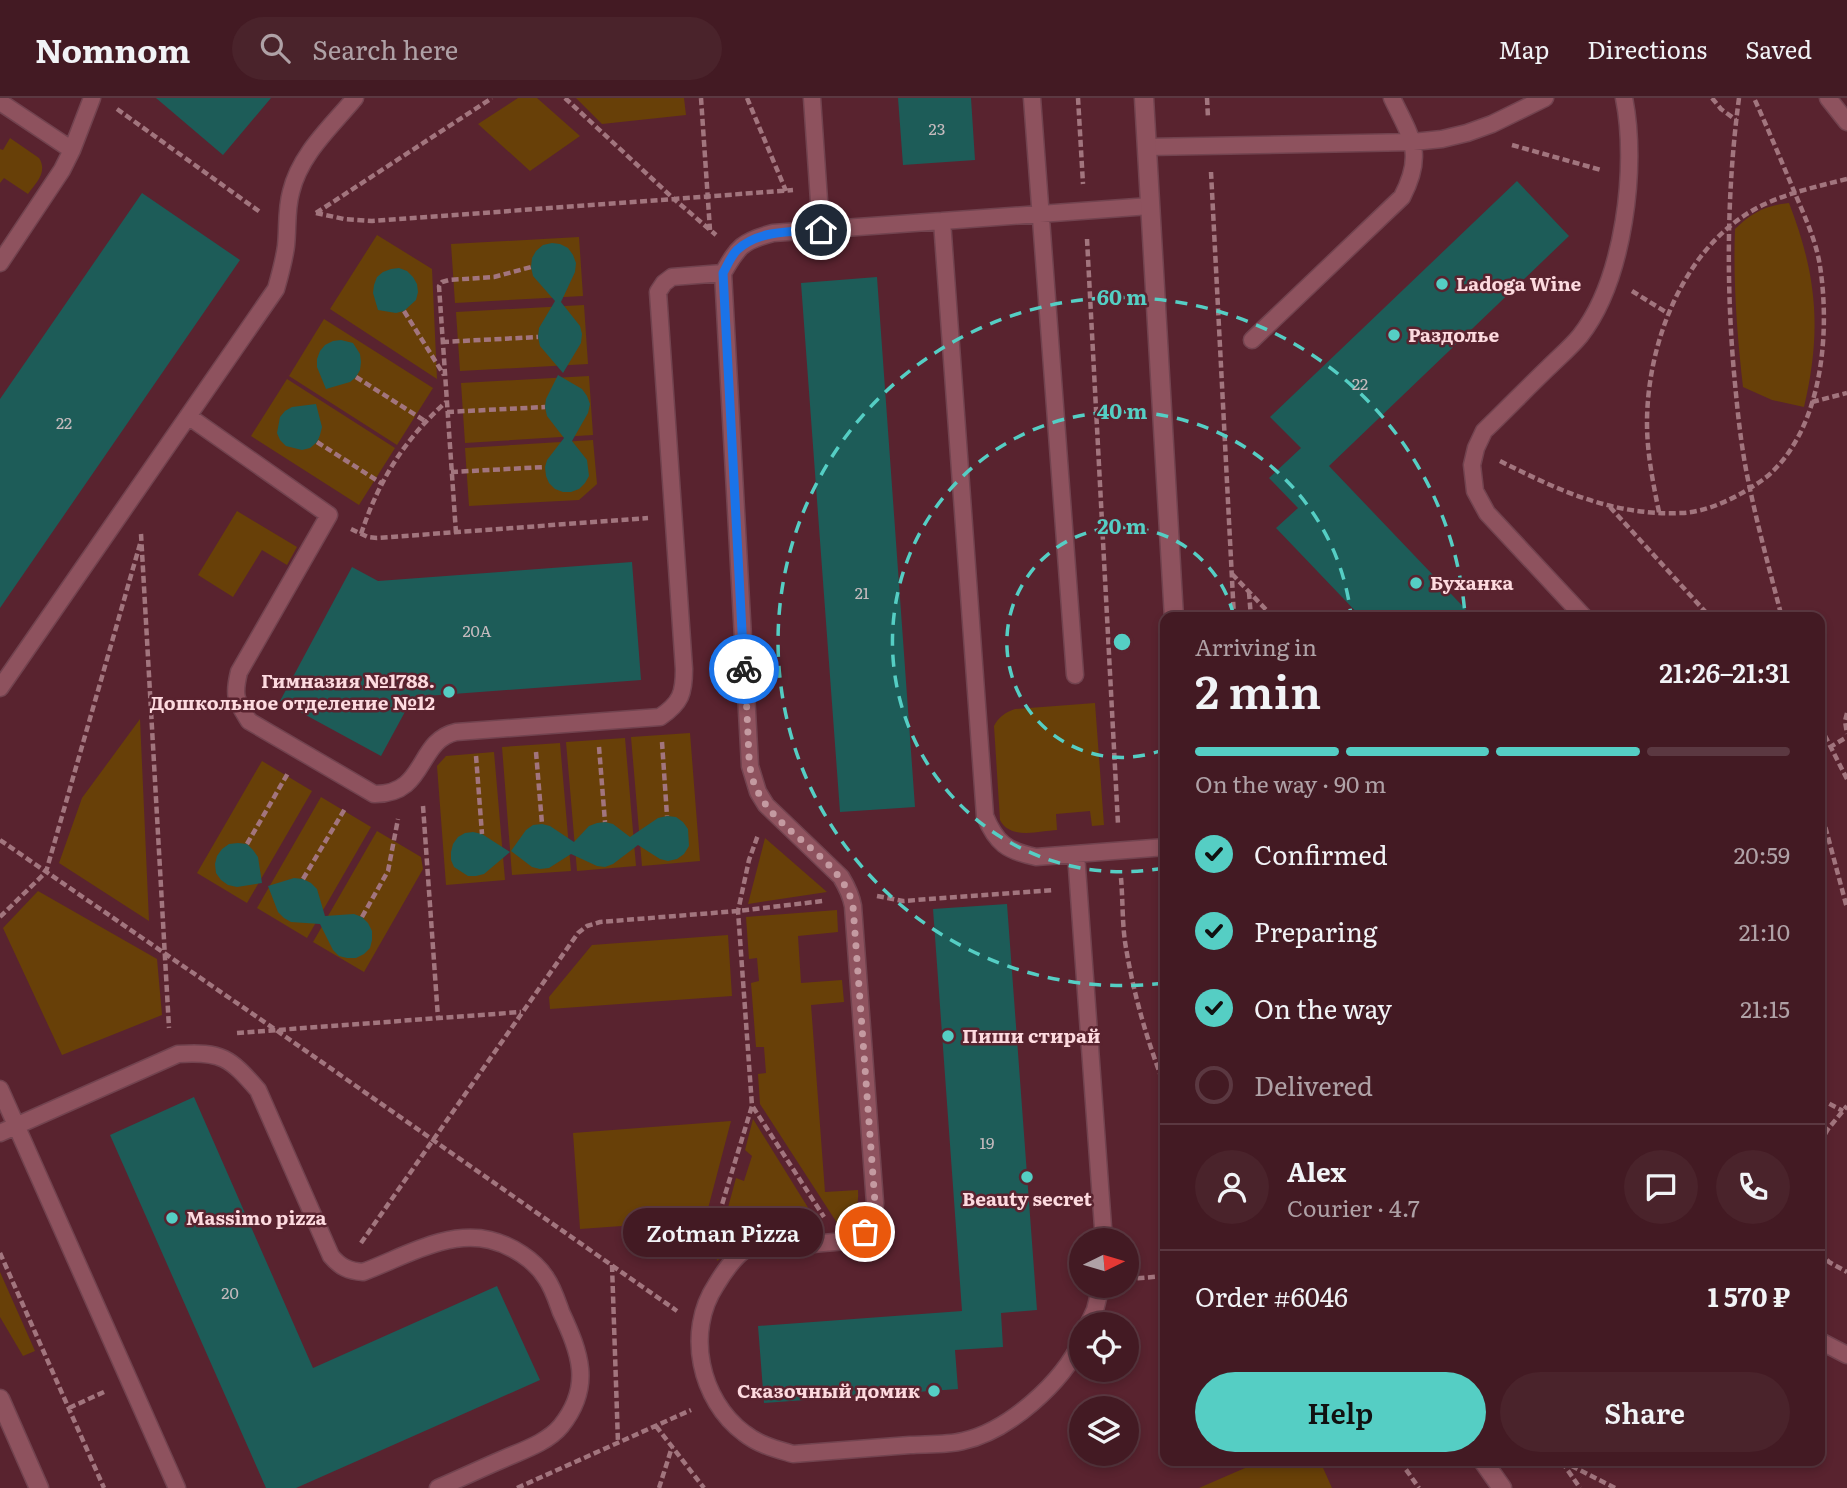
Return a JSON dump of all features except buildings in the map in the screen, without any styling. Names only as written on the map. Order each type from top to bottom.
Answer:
[{"type":"street","points":[[1144,98],[1174,612]]},
{"type":"street","points":[[0,1399],[40,1488]]},
{"type":"street","points":[[1487,1466],[1502,1488]]},
{"type":"lane","points":[[0,262],[52,187],[72,150],[92,98]]},
{"type":"lane","points":[[0,688],[276,289],[283,265],[291,190],[306,157],[355,98]]},
{"type":"lane","points":[[812,98],[821,230]]},
{"type":"lane","points":[[1032,98],[1075,675]]},
{"type":"lane","points":[[1252,340],[1402,197],[1410,182],[1414,164],[1413,142],[1392,98]]},
{"type":"lane","points":[[1147,147],[1413,142],[1442,139],[1492,124],[1545,98]]},
{"type":"lane","points":[[1579,612],[1487,513],[1475,491],[1472,465],[1484,431],[1580,337],[1599,305],[1610,278],[1619,242],[1629,178],[1628,115],[1624,98]]},
{"type":"lane","points":[[1828,98],[1847,122]]},
{"type":"lane","points":[[0,102],[72,150]]},
{"type":"lane","points":[[1069,1360],[1050,1386],[1029,1407],[995,1430],[963,1441],[793,1454],[767,1447],[744,1434],[726,1416],[706,1382],[700,1362],[700,1328],[710,1293],[727,1267],[747,1248],[854,1240],[865,1232],[875,1213],[852,898],[841,877],[774,814],[758,792],[750,766],[723,273],[735,251],[754,238],[773,233],[1150,205]]},
{"type":"lane","points":[[942,221],[985,816],[991,831],[1002,844],[1016,853],[1036,856],[1160,848]]},
{"type":"lane","points":[[188,416],[329,515],[239,672],[235,689],[237,703],[249,721],[374,794],[383,794],[396,790],[413,779],[438,740],[446,734],[660,717],[671,710],[680,699],[684,686],[658,292],[664,282],[672,277],[723,273]]},
{"type":"lane","points":[[1076,854],[1103,1228]]},
{"type":"lane","points":[[0,1133],[178,1054],[202,1052],[223,1058],[239,1068],[258,1090],[331,1256],[344,1268],[363,1272],[438,1242],[464,1237],[490,1240],[508,1246],[529,1259],[546,1277],[576,1346],[581,1369],[578,1394],[571,1411],[559,1428],[537,1444],[438,1488]]},
{"type":"lane","points":[[0,1090],[177,1488]]},
{"type":"lane","points":[[1825,1344],[1847,1355]]},
{"type":"path","points":[[492,98],[315,213],[372,221],[818,188]]},
{"type":"path","points":[[565,98],[674,199],[735,251]]},
{"type":"path","points":[[701,98],[710,230]]},
{"type":"path","points":[[747,98],[786,191]]},
{"type":"path","points":[[1078,98],[1126,946],[1147,1036],[1160,1075]]},
{"type":"path","points":[[1207,98],[1234,612]]},
{"type":"path","points":[[1712,98],[1736,120]]},
{"type":"path","points":[[1739,98],[1729,227],[1732,359],[1749,488],[1780,612]]},
{"type":"path","points":[[1476,448],[1573,496],[1609,507],[1659,513],[1684,513],[1723,504],[1772,472],[1786,455],[1804,424],[1812,402],[1822,359],[1825,316],[1819,264],[1808,223],[1754,98]]},
{"type":"path","points":[[113,106],[287,232]]},
{"type":"path","points":[[1467,133],[1629,178]]},
{"type":"path","points":[[1659,513],[1648,456],[1647,422],[1651,375],[1669,314],[1688,273],[1715,239],[1748,213],[1795,192],[1847,179]]},
{"type":"path","points":[[456,533],[439,286],[442,282],[494,277],[531,267]]},
{"type":"path","points":[[1610,278],[1669,314]]},
{"type":"path","points":[[404,312],[444,375]]},
{"type":"path","points":[[442,342],[538,337]]},
{"type":"path","points":[[356,377],[425,421]]},
{"type":"path","points":[[1812,402],[1847,393]]},
{"type":"path","points":[[360,534],[371,504],[397,456],[425,421],[446,401]]},
{"type":"path","points":[[447,412],[545,407]]},
{"type":"path","points":[[317,442],[381,483]]},
{"type":"path","points":[[451,472],[545,467]]},
{"type":"path","points":[[139,487],[171,1057]]},
{"type":"path","points":[[1609,507],[1705,612]]},
{"type":"path","points":[[377,538],[673,516]]},
{"type":"path","points":[[0,917],[46,872],[142,539]]},
{"type":"path","points":[[1232,574],[1267,612]]},
{"type":"path","points":[[1249,592],[1251,612]]},
{"type":"path","points":[[1825,750],[1847,736],[1847,713]]},
{"type":"path","points":[[660,717],[667,816]]},
{"type":"path","points":[[597,722],[605,822]]},
{"type":"path","points":[[534,726],[542,824]]},
{"type":"path","points":[[474,731],[482,834]]},
{"type":"path","points":[[1825,736],[1847,779]]},
{"type":"path","points":[[247,844],[301,751]]},
{"type":"path","points":[[303,879],[359,785]]},
{"type":"path","points":[[362,917],[388,871],[398,826],[396,790]]},
{"type":"path","points":[[709,1247],[752,1106],[738,911],[753,845],[774,814]]},
{"type":"path","points":[[1825,826],[1847,908]]},
{"type":"path","points":[[425,834],[438,1018]]},
{"type":"path","points":[[0,840],[686,1318]]},
{"type":"path","points":[[344,1268],[578,933],[587,926],[610,920],[738,911],[877,896],[903,901],[1078,888]]},
{"type":"path","points":[[276,1030],[522,1012]]},
{"type":"path","points":[[1825,1101],[1845,1109],[1825,1134]]},
{"type":"path","points":[[752,1106],[840,1242]]},
{"type":"path","points":[[0,1252],[104,1488]]},
{"type":"path","points":[[1825,1258],[1847,1272]]},
{"type":"path","points":[[612,1264],[618,1443]]},
{"type":"path","points":[[1139,1278],[1160,1276]]},
{"type":"path","points":[[69,1408],[129,1381]]},
{"type":"path","points":[[517,1488],[715,1400]]},
{"type":"path","points":[[656,1426],[704,1488]]},
{"type":"path","points":[[659,1488],[672,1447]]},
{"type":"path","points":[[1404,1466],[1419,1488]]},
{"type":"path","points":[[1565,1466],[1580,1488]]},
{"type":"path","points":[[1572,1466],[1615,1488]]},
{"type":"shaded area","points":[[518,98],[537,98],[580,136],[530,171],[478,124]]},
{"type":"shaded area","points":[[576,98],[684,98],[686,115],[602,124]]},
{"type":"shaded area","points":[[10,138],[39,158],[41,163],[42,173],[28,194],[4,178],[0,183],[0,149],[3,150]]},
{"type":"shaded area","points":[[1789,203],[1806,255],[1814,304],[1813,353],[1804,407],[1772,400],[1743,387],[1737,328],[1735,229],[1759,211]]},
{"type":"shaded area","points":[[377,235],[432,269],[437,379],[330,309]]},
{"type":"shaded area","points":[[579,237],[583,296],[455,303],[451,244]]},
{"type":"shaded area","points":[[584,305],[588,364],[460,371],[456,312]]},
{"type":"shaded area","points":[[324,319],[433,388],[397,445],[289,376]]},
{"type":"shaded area","points":[[589,376],[593,435],[465,443],[461,383]]},
{"type":"shaded area","points":[[287,379],[395,448],[359,505],[251,436]]},
{"type":"shaded area","points":[[593,440],[597,484],[579,500],[469,506],[465,448]]},
{"type":"shaded area","points":[[237,511],[297,547],[287,565],[262,550],[233,597],[198,575]]},
{"type":"shaded area","points":[[1095,703],[1104,825],[1092,826],[1090,811],[1056,814],[1057,830],[1026,833],[1005,826],[1000,820],[994,726],[998,720],[1015,709]]},
{"type":"shaded area","points":[[140,719],[149,921],[59,863],[82,798]]},
{"type":"shaded area","points":[[690,733],[700,861],[642,866],[631,737]]},
{"type":"shaded area","points":[[625,738],[636,866],[577,871],[566,742]]},
{"type":"shaded area","points":[[560,743],[571,871],[512,875],[502,747]]},
{"type":"shaded area","points":[[494,752],[505,880],[446,885],[437,766],[446,756]]},
{"type":"shaded area","points":[[262,761],[312,791],[247,903],[197,873]]},
{"type":"shaded area","points":[[321,797],[371,827],[307,938],[257,908]]},
{"type":"shaded area","points":[[377,831],[421,857],[423,869],[364,972],[313,942]]},
{"type":"shaded area","points":[[765,838],[827,892],[748,904]]},
{"type":"shaded area","points":[[38,891],[157,959],[162,1015],[62,1055],[3,928]]},
{"type":"shaded area","points":[[837,910],[838,932],[798,936],[801,983],[842,980],[844,1002],[811,1005],[825,1192],[858,1190],[855,1212],[839,1226],[760,1104],[758,1074],[766,1073],[764,1047],[756,1047],[751,983],[759,981],[757,958],[749,959],[746,917]]},
{"type":"shaded area","points":[[728,935],[732,996],[550,1009],[549,997],[592,945]]},
{"type":"shaded area","points":[[753,1119],[820,1227],[763,1234],[717,1261],[716,1252],[736,1178],[744,1181],[752,1156],[745,1150]]},
{"type":"shaded area","points":[[731,1121],[705,1220],[580,1229],[573,1133]]},
{"type":"shaded area","points":[[0,1272],[35,1351],[23,1356],[0,1317]]},
{"type":"shaded area","points":[[1250,1466],[1322,1466],[1332,1488],[1199,1488]]},
{"type":"way so far","points":[[744,669],[750,766],[758,792],[774,814],[841,877],[850,891],[875,1203],[872,1222],[865,1232]]},
{"type":"place","name":"Ladoga Wine","points":[[1442,284]]},
{"type":"place","name":"Раздолье","points":[[1394,335]]},
{"type":"place","name":"Буханка","points":[[1416,583]]},
{"type":"place","name":"Гимназия №1788. Дошкольное отделение №12","points":[[449,692]]},
{"type":"place","name":"Пиши стирай","points":[[948,1036]]},
{"type":"place","name":"Beauty secret","points":[[1027,1177]]},
{"type":"place","name":"Massimo pizza","points":[[172,1218]]},
{"type":"place","name":"Zotman Pizza","points":[[865,1232]]},
{"type":"place","name":"Сказочный домик","points":[[934,1391]]},
{"type":"route","points":[[744,669],[723,273],[735,251],[754,238],[773,233],[821,230]]}]
